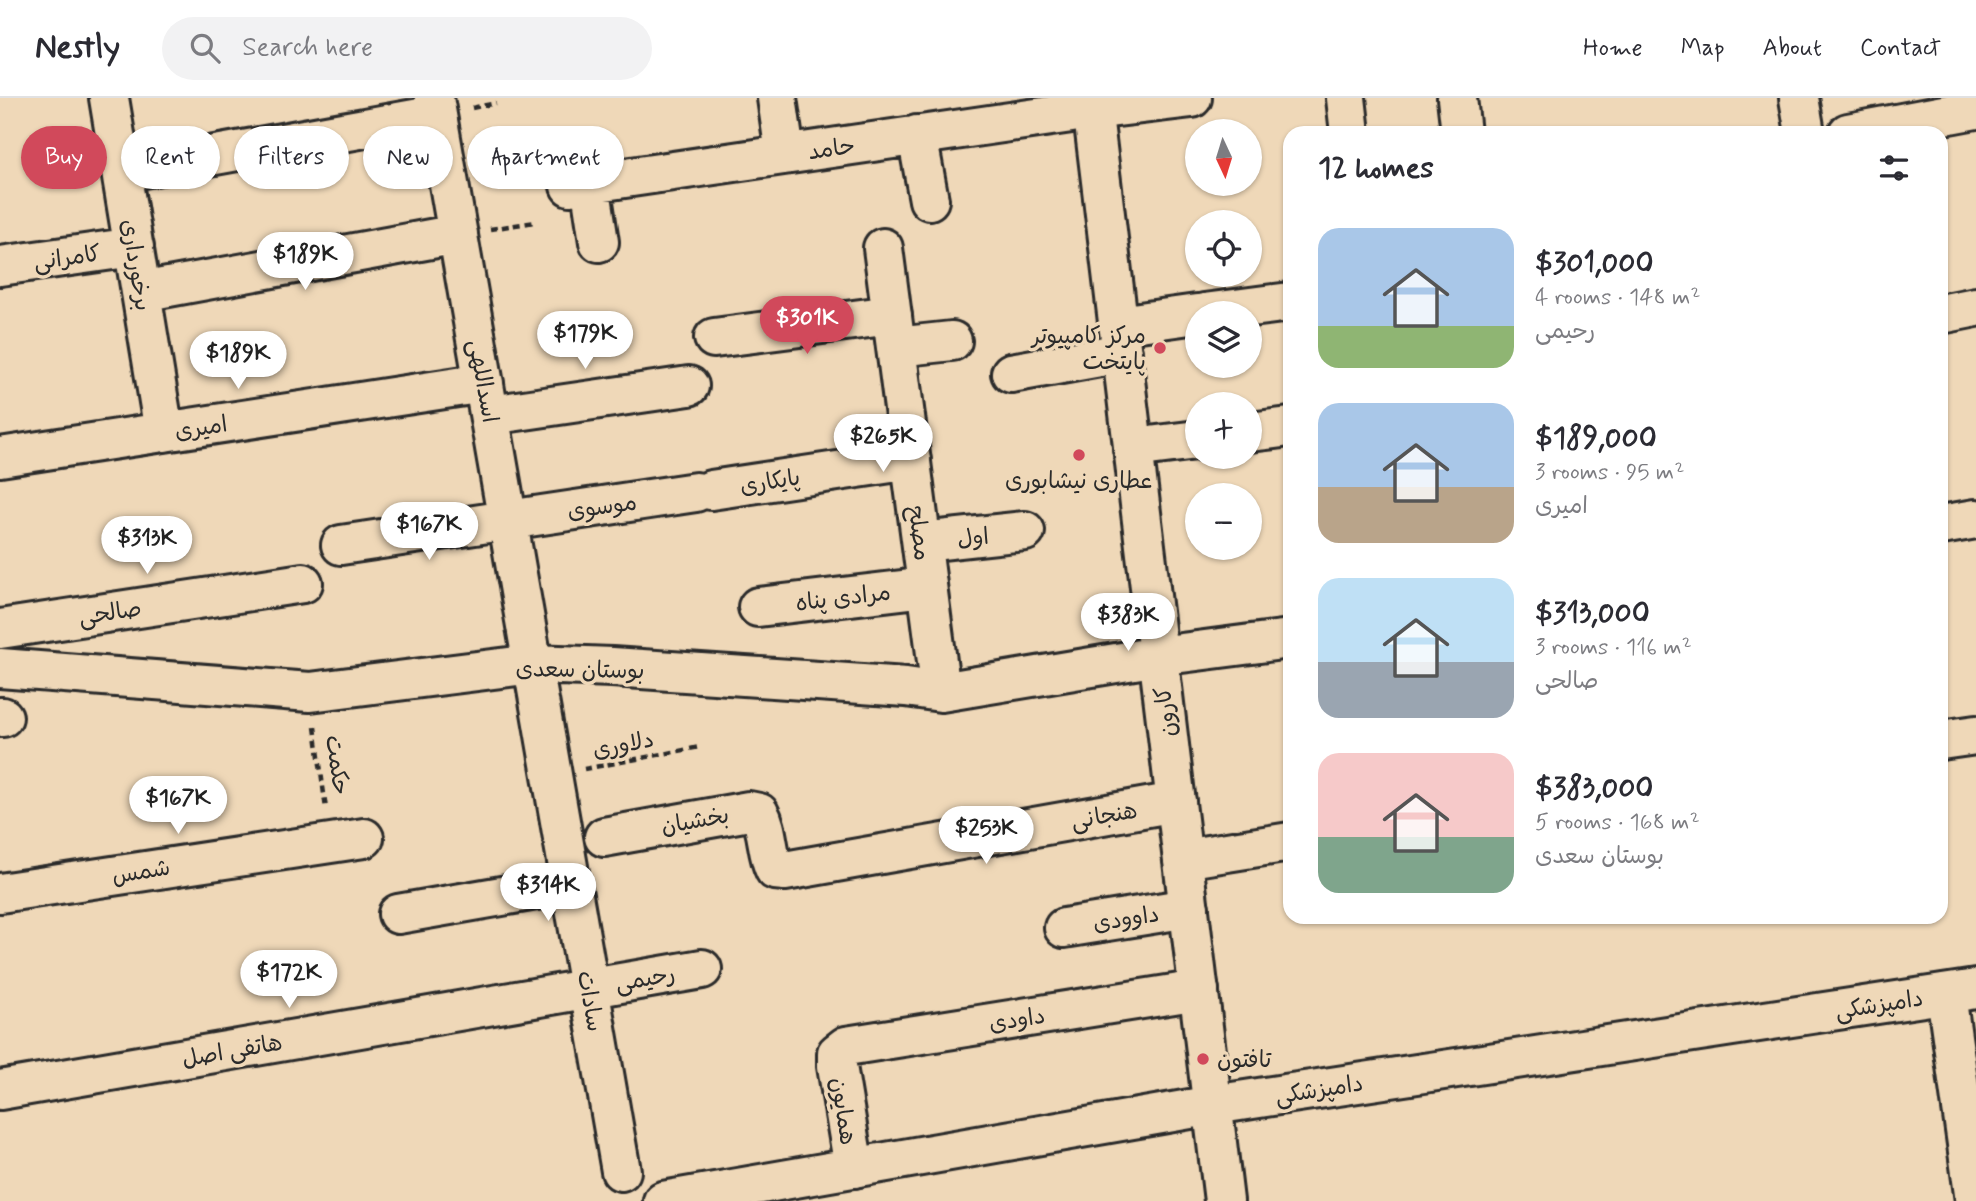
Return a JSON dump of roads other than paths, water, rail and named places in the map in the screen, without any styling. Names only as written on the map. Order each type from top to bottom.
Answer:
[{"type":"street","name":"برخورداری","points":[[109,98],[121,172]]},
{"type":"street","points":[[777,98],[785,154]]},
{"type":"street","name":"حامد","points":[[599,242],[580,184],[917,135],[1091,104],[1192,98]]},
{"type":"street","points":[[1346,98],[1349,126]]},
{"type":"street","points":[[1457,98],[1460,126]]},
{"type":"street","points":[[1799,98],[1804,126]]},
{"type":"street","name":"کارون","points":[[1091,104],[1224,1201]]},
{"type":"street","points":[[220,151],[435,106]]},
{"type":"street","name":"اسداللهی","points":[[435,106],[533,664]]},
{"type":"street","points":[[1885,126],[1976,109]]},
{"type":"street","points":[[917,135],[929,200]]},
{"type":"street","name":"برخورداری","points":[[124,189],[164,432]]},
{"type":"street","points":[[141,292],[458,234]]},
{"type":"street","name":"کامرانی","points":[[0,266],[134,247]]},
{"type":"street","name":"مصلح","points":[[883,248],[941,692]]},
{"type":"street","points":[[1262,306],[1283,303]]},
{"type":"street","points":[[1948,313],[1976,307]]},
{"type":"street","points":[[1011,373],[1185,318]]},
{"type":"street","points":[[714,338],[894,331],[952,341]]},
{"type":"street","name":"امیری","points":[[0,457],[164,432],[487,399],[689,386]]},
{"type":"street","points":[[1262,430],[1283,428]]},
{"type":"street","points":[[1133,448],[1185,441]]},
{"type":"street","name":"پایکاری","points":[[704,491],[911,460]]},
{"type":"street","name":"موسوی","points":[[341,545],[704,491]]},
{"type":"street","points":[[1948,524],[1976,519]]},
{"type":"street","name":"اول","points":[[922,542],[1025,531]]},
{"type":"street","name":"صالحی","points":[[0,629],[303,583]]},
{"type":"street","name":"مرادی پناه","points":[[758,607],[927,587]]},
{"type":"street","name":"بوستان سعدی","points":[[0,668],[310,692],[533,664],[639,668],[906,687],[941,692],[1158,656],[1283,640]]},
{"type":"street","name":"سادات","points":[[533,664],[622,1187]]},
{"type":"street","points":[[1948,739],[1976,735]]},
{"type":"street","name":"هنجانی","points":[[785,872],[1176,802]]},
{"type":"street","name":"بخشیان","points":[[604,837],[749,811],[759,813],[763,820],[770,860],[775,870],[785,872]]},
{"type":"street","name":"شمس","points":[[0,893],[348,840]]},
{"type":"street","points":[[1183,859],[1283,843]]},
{"type":"street","points":[[398,914],[571,884]]},
{"type":"street","name":"داوودی","points":[[1064,928],[1189,908]]},
{"type":"street","name":"رحیمی","points":[[589,988],[702,969]]},
{"type":"street","name":"هاتفی اصل","points":[[0,1090],[589,988]]},
{"type":"street","name":"داودی","points":[[837,1054],[846,1046],[1199,990]]},
{"type":"street","points":[[1961,992],[1975,1201]]},
{"type":"street","name":"دامپزشکی","points":[[663,1201],[730,1195],[854,1168],[1213,1105],[1961,992]]},
{"type":"street","name":"همایون","points":[[837,1054],[854,1168]]},
{"type":"place","name":"مرکز کامپیوتر پایتخت","points":[[1160,348]]},
{"type":"place","name":"عطاری نیشابوری","points":[[1079,455]]},
{"type":"place","name":"تافتون","points":[[1203,1059]]}]
